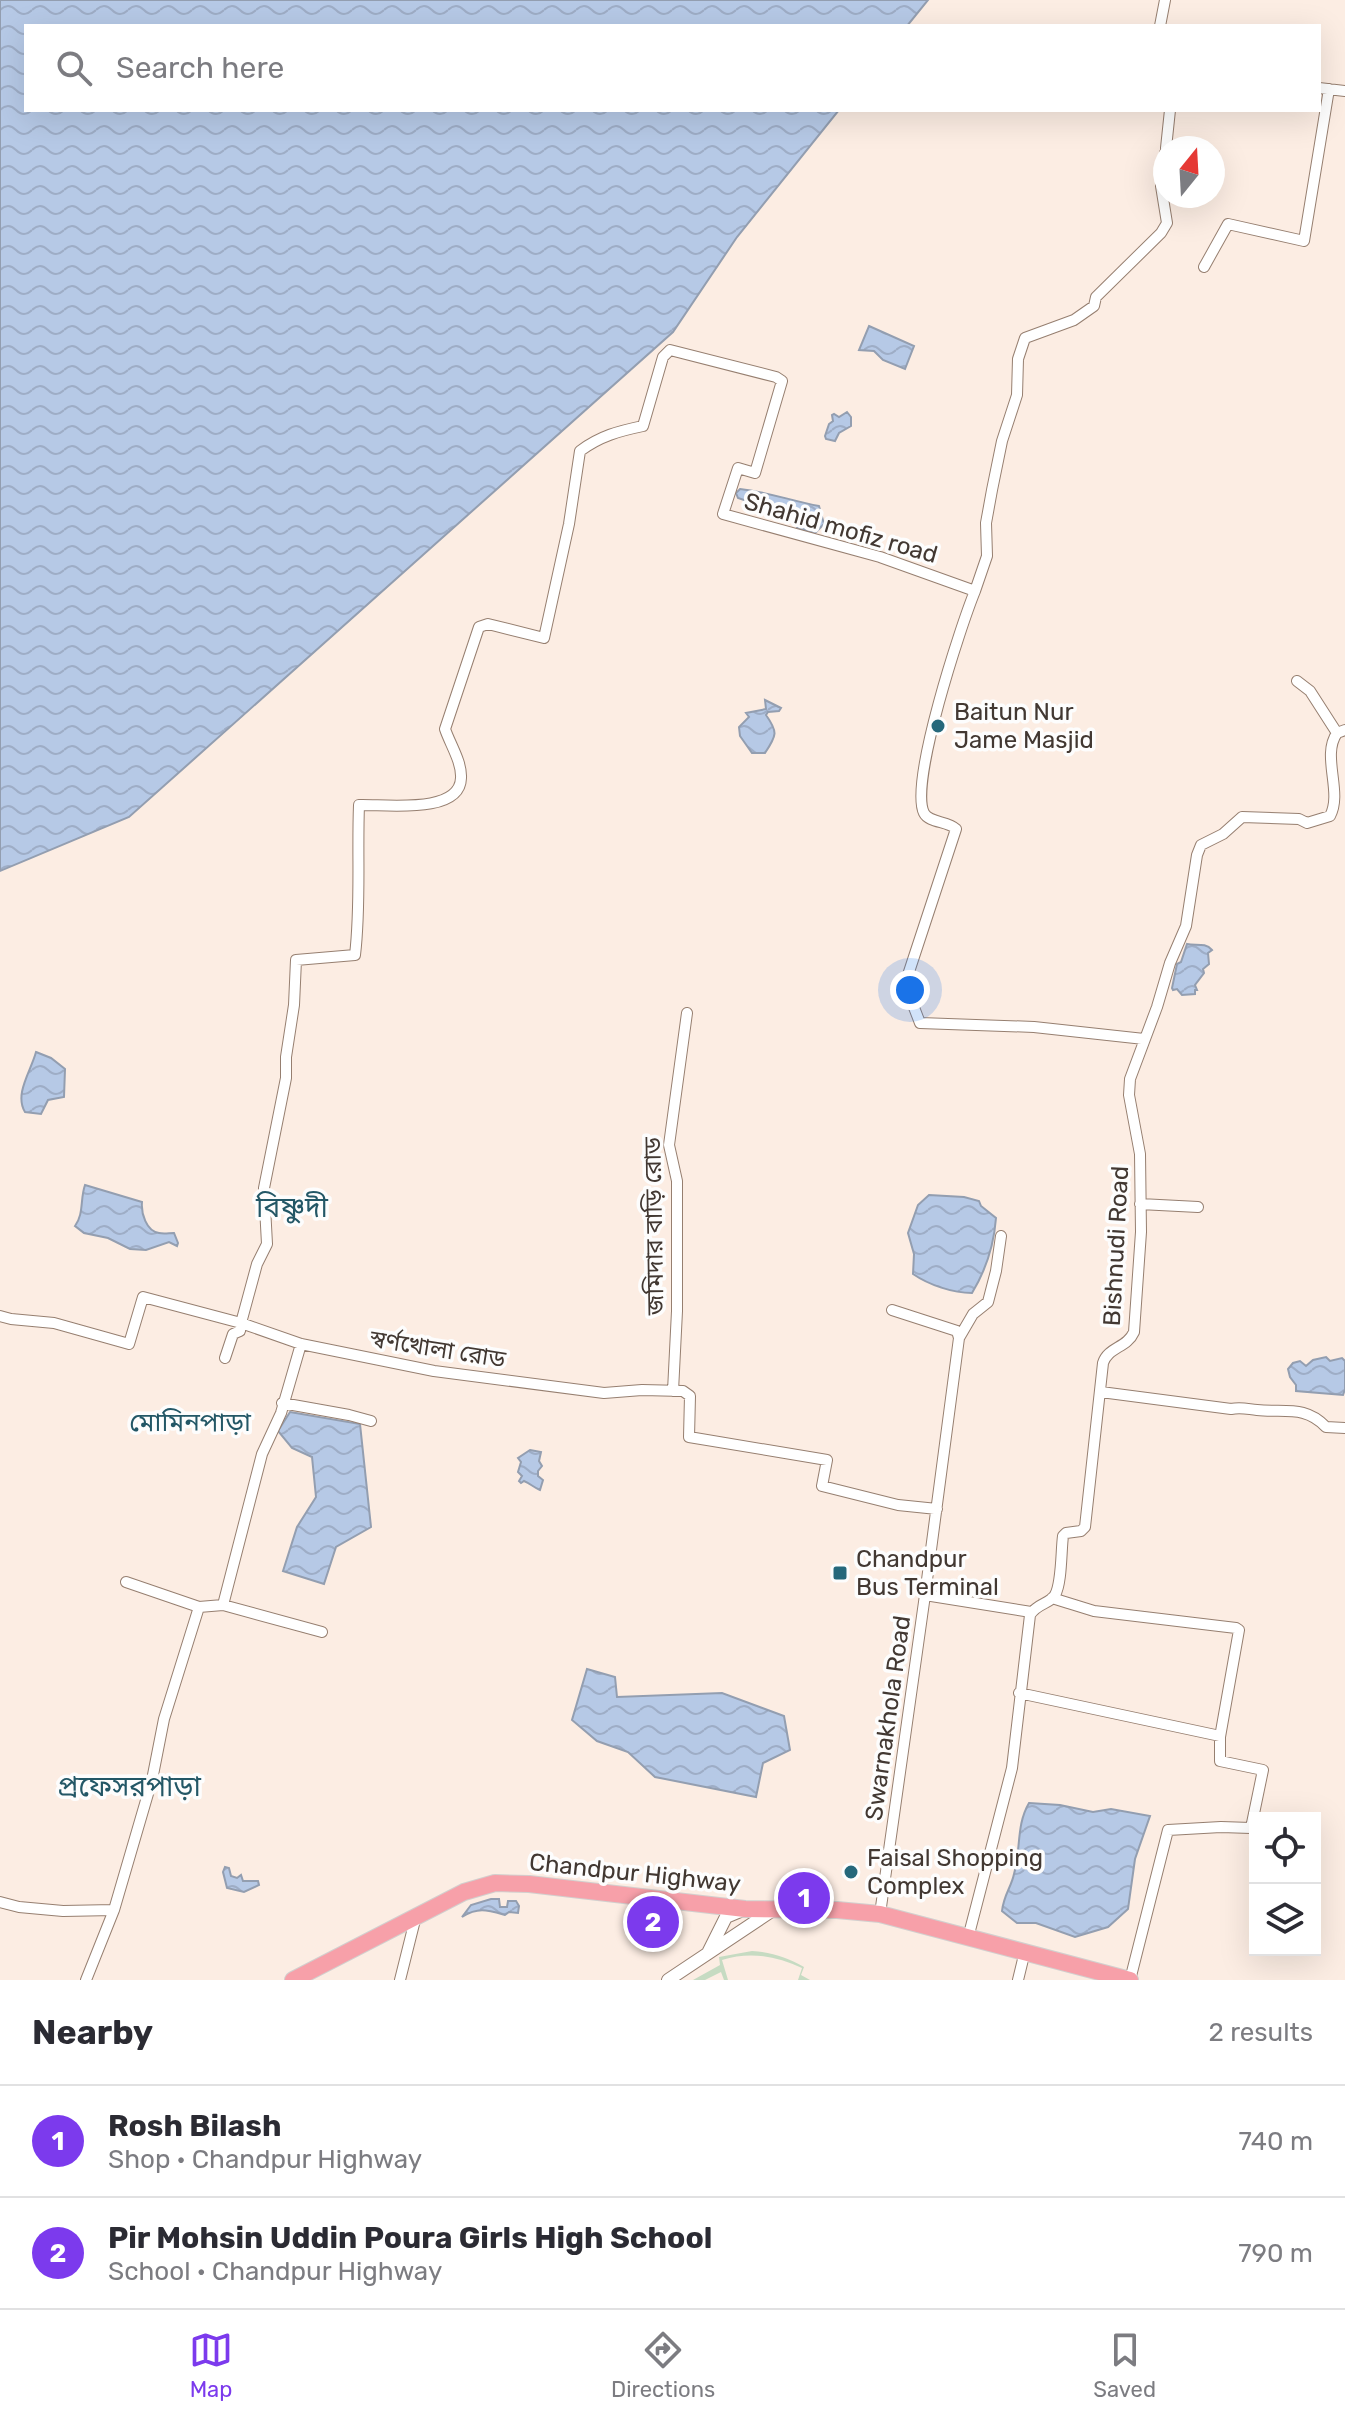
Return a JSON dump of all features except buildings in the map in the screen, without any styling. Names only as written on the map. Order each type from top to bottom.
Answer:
[{"type":"main road","name":"Chandpur Highway","points":[[293,1980],[464,1892],[495,1883],[529,1884],[745,1909],[837,1910],[880,1914],[1130,1980]]},
{"type":"street","points":[[1160,24],[1165,0]]},
{"type":"street","points":[[1321,111],[1324,88],[1345,91]]},
{"type":"street","points":[[1167,136],[1170,112]]},
{"type":"street","points":[[1204,267],[1228,224],[1304,241],[1321,112]]},
{"type":"street","points":[[1144,1039],[1034,1027],[920,1023],[905,984],[956,829],[923,812],[924,765],[947,673],[987,556],[986,523],[1002,441],[1017,395],[1018,359],[1025,338],[1074,320],[1094,306],[1096,297],[1161,233],[1167,223],[1165,208]]},
{"type":"street","name":"Shahid mofiz road","points":[[241,1323],[257,1264],[267,1244],[264,1188],[286,1078],[296,960],[355,955],[359,805],[403,807],[439,800],[458,791],[462,777],[460,765],[445,729],[479,627],[488,624],[544,638],[569,524],[580,451],[614,432],[643,426],[663,357],[670,350],[782,381],[755,473],[738,468],[723,514],[843,546],[975,591]]},
{"type":"street","points":[[1297,681],[1310,691],[1341,732]]},
{"type":"street","name":"Bishnudi Road","points":[[1052,1598],[1056,1591],[1063,1536],[1085,1527],[1105,1356],[1128,1343],[1134,1332],[1141,1232],[1140,1154],[1129,1095],[1130,1079],[1186,926],[1197,855],[1201,845],[1223,834],[1242,817],[1299,819],[1307,823],[1330,816],[1334,796],[1332,742],[1341,732]]},
{"type":"street","name":"জমিদার বাড়ি রোড","points":[[673,1391],[677,1311],[677,1181],[669,1145],[687,1013]]},
{"type":"street","points":[[1140,1204],[1198,1207]]},
{"type":"street","points":[[959,1338],[973,1314],[988,1302],[1001,1236]]},
{"type":"street","name":"স্বর্ণখোলা রোড","points":[[0,1316],[54,1323],[129,1344],[143,1297],[241,1323],[301,1344],[434,1371],[604,1393],[673,1391]]},
{"type":"street","points":[[892,1310],[957,1331],[959,1338]]},
{"type":"street","points":[[225,1358],[233,1334],[240,1331],[241,1323]]},
{"type":"street","name":"Swarnakhola Road","points":[[880,1914],[959,1338]]},
{"type":"street","points":[[223,1605],[262,1454],[281,1413],[301,1344]]},
{"type":"street","points":[[673,1391],[683,1391],[690,1396],[689,1437],[827,1460],[822,1486],[898,1505],[937,1509]]},
{"type":"street","points":[[1101,1392],[1231,1409],[1296,1411],[1315,1415],[1326,1427],[1345,1428]]},
{"type":"street","points":[[282,1403],[371,1421]]},
{"type":"street","points":[[126,1582],[199,1607],[223,1605],[322,1632]]},
{"type":"street","points":[[925,1595],[1031,1612]]},
{"type":"street","points":[[1052,1598],[1068,1603]]},
{"type":"street","points":[[968,1938],[1012,1768],[1031,1612],[1052,1598],[1094,1611],[1236,1628],[1239,1630],[1220,1737],[1220,1761],[1263,1770],[1251,1828],[1168,1830],[1130,1980]]},
{"type":"street","points":[[86,1980],[114,1910],[152,1780],[164,1719],[199,1607]]},
{"type":"street","points":[[1019,1693],[1220,1737]]},
{"type":"street","points":[[0,1902],[63,1911],[114,1910]]},
{"type":"street","points":[[708,1953],[726,1917],[745,1909]]},
{"type":"street","points":[[668,1980],[773,1910]]},
{"type":"street","points":[[400,1980],[416,1916]]},
{"type":"street","points":[[1018,1980],[1025,1951]]},
{"type":"green space","points":[[752,1951],[786,1958],[804,1967],[801,1975],[810,1980],[798,1980],[802,1968],[782,1960],[753,1955],[722,1960],[728,1980],[724,1980],[721,1972],[705,1980],[693,1980],[720,1965],[719,1957]]},
{"type":"water","points":[[0,0],[928,0],[909,24],[24,24],[24,112],[837,112],[737,237],[673,332],[129,817],[0,871]]},
{"type":"water","points":[[869,326],[914,346],[905,369],[883,360],[874,351],[859,350]]},
{"type":"water","points":[[847,412],[851,417],[851,426],[839,433],[835,441],[826,439],[829,424],[833,421],[832,415],[839,417]]},
{"type":"water","points":[[740,489],[819,506],[824,524],[815,533],[798,528],[785,514],[738,498],[736,493]]},
{"type":"water","points":[[765,700],[781,708],[766,715],[773,726],[774,738],[765,753],[752,753],[740,736],[739,727],[749,717],[746,713],[766,709]]},
{"type":"water","points":[[1187,944],[1203,945],[1212,950],[1208,953],[1209,964],[1195,985],[1195,994],[1182,995],[1172,988],[1177,964],[1181,962]]},
{"type":"water","points":[[36,1052],[51,1058],[65,1069],[64,1097],[48,1100],[41,1114],[25,1112],[21,1098]]},
{"type":"water","points":[[85,1185],[142,1202],[148,1225],[154,1232],[174,1233],[177,1246],[169,1242],[146,1250],[130,1249],[108,1238],[84,1233],[75,1226],[80,1216]]},
{"type":"water","points":[[929,1195],[979,1201],[996,1218],[988,1257],[972,1293],[941,1288],[913,1274],[914,1254],[908,1233],[918,1205]]},
{"type":"water","points":[[1326,1357],[1330,1361],[1342,1358],[1345,1361],[1343,1395],[1296,1391],[1288,1369],[1293,1363],[1300,1361],[1306,1366],[1313,1360]]},
{"type":"water","points":[[290,1412],[360,1424],[371,1527],[336,1547],[324,1584],[283,1571],[297,1527],[316,1497],[312,1457],[292,1448],[278,1431]]},
{"type":"water","points":[[530,1450],[541,1452],[539,1461],[542,1466],[538,1476],[543,1480],[540,1490],[519,1481],[522,1476],[518,1472],[521,1462],[518,1458]]},
{"type":"water","points":[[587,1669],[615,1677],[617,1697],[722,1693],[784,1716],[790,1750],[763,1763],[756,1797],[655,1777],[628,1752],[597,1741],[572,1720]]},
{"type":"water","points":[[1029,1803],[1093,1812],[1111,1809],[1150,1816],[1135,1859],[1128,1909],[1108,1927],[1075,1937],[1036,1923],[1017,1923],[1002,1911],[1016,1865],[1022,1820]]},
{"type":"water","points":[[225,1867],[229,1868],[231,1876],[237,1878],[241,1875],[243,1881],[258,1881],[259,1885],[244,1892],[227,1888],[223,1872]]},
{"type":"water","points":[[499,1899],[500,1907],[507,1907],[508,1901],[516,1901],[518,1913],[505,1915],[478,1911],[462,1917],[471,1905]]},
{"type":"place","name":"Baitun Nur Jame Masjid","points":[[938,726]]},
{"type":"place","name":"Chandpur Bus Terminal","points":[[840,1573]]},
{"type":"place","name":"Faisal Shopping Complex","points":[[851,1872]]},
{"type":"place","name":"Rosh Bilash","points":[[804,1898]]},
{"type":"place","name":"Pir Mohsin Uddin Poura Girls High School","points":[[653,1922]]},
{"type":"district","name":"বিষ্ণুদী","points":[[292,1207]]},
{"type":"district","name":"মোমিনপাড়া","points":[[190,1422]]},
{"type":"district","name":"প্রফেসরপাড়া","points":[[129,1786]]}]
